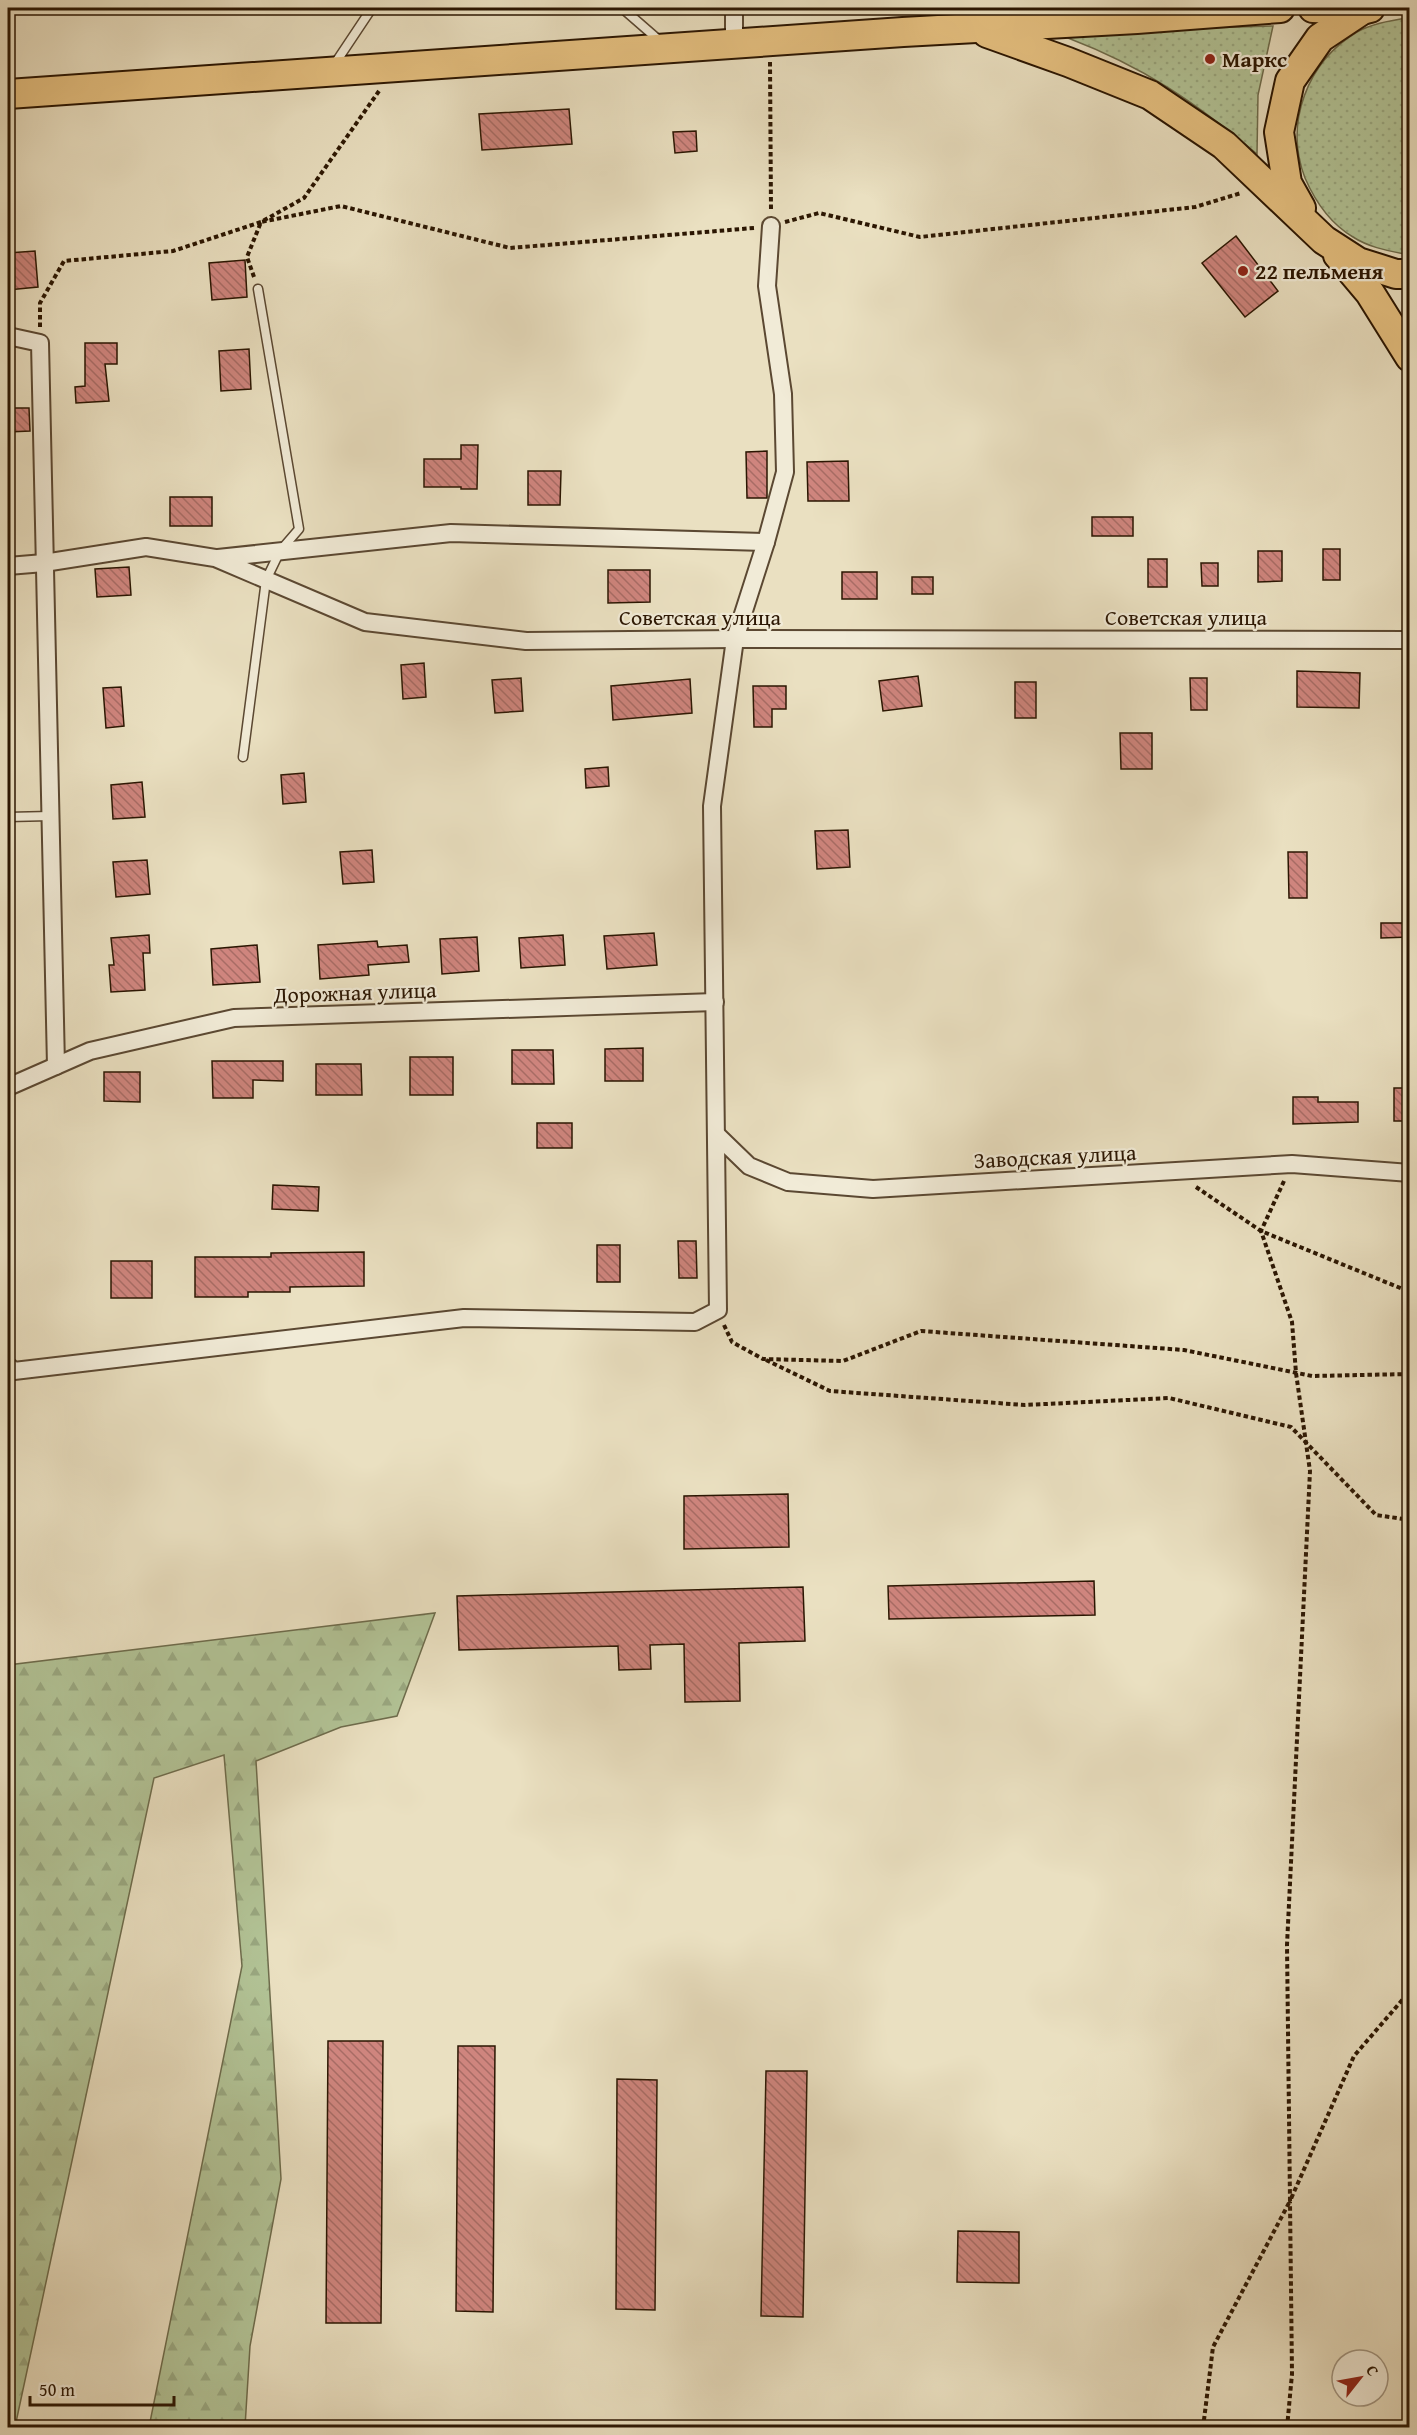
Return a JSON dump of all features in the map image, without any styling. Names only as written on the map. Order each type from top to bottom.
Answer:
[{"type":"highway","points":[[8,94],[973,28],[1137,14],[1280,8]]},
{"type":"highway","points":[[1313,8],[1366,8]]},
{"type":"highway","points":[[1366,8],[1320,38],[1290,81],[1279,132],[1287,183],[1319,234],[1358,262],[1396,274],[1410,274]]},
{"type":"highway","points":[[973,28],[1068,62],[1150,95],[1224,145],[1319,234],[1370,293],[1410,357]]},
{"type":"street","points":[[734,8],[734,44]]},
{"type":"street","points":[[8,1366],[14,1371],[464,1318],[695,1322],[718,1310],[718,1136],[712,806],[735,639],[766,542],[785,472],[783,394],[767,286],[771,226]]},
{"type":"street","points":[[8,336],[40,343],[56,1066]]},
{"type":"street","points":[[215,558],[451,533],[766,542]]},
{"type":"street","name":"Советская улица","points":[[8,566],[146,548],[215,558],[365,622],[526,641],[1410,640]]},
{"type":"street","name":"Дорожная улица","points":[[8,1087],[90,1052],[234,1018],[716,1002]]},
{"type":"street","name":"Заводская улица","points":[[718,1136],[749,1166],[788,1182],[873,1189],[1292,1164],[1410,1173]]},
{"type":"lane","points":[[328,73],[372,8]]},
{"type":"lane","points":[[622,8],[668,49]]},
{"type":"lane","points":[[243,757],[266,580],[280,551],[299,530],[258,289]]},
{"type":"lane","points":[[8,817],[50,816]]},
{"type":"path","points":[[770,41],[771,226]]},
{"type":"path","points":[[258,289],[247,256],[261,222],[304,198],[395,68]]},
{"type":"path","points":[[40,343],[40,303],[64,261],[173,251],[261,222],[341,206],[510,248],[771,226],[819,213],[920,237],[1195,207],[1267,185]]},
{"type":"path","points":[[1287,2427],[1292,2374],[1287,1945],[1310,1471],[1296,1373],[1292,1322],[1261,1231],[1292,1164]]},
{"type":"path","points":[[1173,1171],[1261,1231],[1410,1292]]},
{"type":"path","points":[[718,1310],[732,1342],[830,1391],[1025,1405],[1169,1398],[1291,1427],[1376,1515],[1410,1520]]},
{"type":"path","points":[[763,1359],[843,1361],[921,1330],[1184,1350],[1312,1376],[1410,1374]]},
{"type":"path","points":[[1203,2427],[1213,2347],[1290,2201],[1354,2056],[1410,1991]]},
{"type":"green space","points":[[1410,18],[1409,255],[1366,244],[1345,232],[1331,219],[1305,178],[1299,157],[1297,136],[1304,96],[1325,60],[1340,45],[1363,29],[1383,22]]},
{"type":"green space","points":[[1273,26],[1258,95],[1257,154],[1168,87],[1121,61],[1068,38],[1069,32]]},
{"type":"green space","points":[[435,1613],[397,1716],[341,1727],[256,1761],[281,2179],[250,2346],[245,2427],[149,2427],[242,1966],[224,1755],[154,1778],[15,2427],[8,2427],[8,1665]]},
{"type":"building","points":[[569,109],[572,144],[482,150],[479,114]]},
{"type":"building","points":[[696,131],[697,151],[675,153],[673,132]]},
{"type":"building","points":[[1236,236],[1278,291],[1245,317],[1202,263]]},
{"type":"building","points":[[35,251],[38,287],[8,290],[8,253]]},
{"type":"building","points":[[245,260],[247,297],[212,300],[209,263]]},
{"type":"building","points":[[85,343],[117,343],[117,364],[105,364],[109,401],[76,403],[75,387],[85,386]]},
{"type":"building","points":[[249,349],[251,389],[221,391],[219,351]]},
{"type":"building","points":[[8,408],[29,408],[30,431],[8,432]]},
{"type":"building","points":[[461,445],[478,445],[477,489],[424,487],[424,459],[461,459]]},
{"type":"building","points":[[767,451],[767,498],[747,498],[746,452]]},
{"type":"building","points":[[848,461],[849,501],[808,501],[807,462]]},
{"type":"building","points":[[528,471],[561,471],[560,505],[528,505]]},
{"type":"building","points":[[170,497],[212,497],[212,526],[170,526]]},
{"type":"building","points":[[1092,517],[1133,517],[1133,536],[1092,536]]},
{"type":"building","points":[[1323,549],[1340,549],[1340,580],[1323,580]]},
{"type":"building","points":[[1258,551],[1282,551],[1282,581],[1258,582]]},
{"type":"building","points":[[1148,559],[1167,559],[1167,587],[1148,587]]},
{"type":"building","points":[[1201,563],[1218,563],[1218,586],[1202,586]]},
{"type":"building","points":[[129,567],[131,595],[97,597],[95,569]]},
{"type":"building","points":[[608,570],[650,570],[650,602],[608,603]]},
{"type":"building","points":[[842,572],[877,572],[877,599],[842,599]]},
{"type":"building","points":[[912,577],[933,577],[933,594],[912,594]]},
{"type":"building","points":[[424,663],[426,697],[403,699],[401,665]]},
{"type":"building","points":[[1297,671],[1360,673],[1359,708],[1297,707]]},
{"type":"building","points":[[918,676],[922,706],[883,711],[879,681]]},
{"type":"building","points":[[521,678],[523,711],[495,713],[492,680]]},
{"type":"building","points":[[1190,678],[1207,678],[1207,710],[1191,710]]},
{"type":"building","points":[[690,679],[692,713],[613,720],[611,686]]},
{"type":"building","points":[[1015,682],[1036,682],[1036,718],[1015,718]]},
{"type":"building","points":[[753,686],[786,686],[786,709],[772,709],[772,727],[754,727]]},
{"type":"building","points":[[121,687],[124,726],[106,728],[103,688]]},
{"type":"building","points":[[1120,733],[1152,733],[1152,769],[1121,769]]},
{"type":"building","points":[[608,767],[609,786],[586,788],[585,769]]},
{"type":"building","points":[[304,773],[306,802],[283,804],[281,775]]},
{"type":"building","points":[[142,782],[145,817],[113,819],[111,785]]},
{"type":"building","points":[[848,830],[850,867],[817,869],[815,831]]},
{"type":"building","points":[[372,850],[374,882],[343,884],[340,852]]},
{"type":"building","points":[[1288,852],[1307,852],[1307,898],[1289,898]]},
{"type":"building","points":[[147,860],[150,894],[116,897],[113,862]]},
{"type":"building","points":[[1381,923],[1410,923],[1410,937],[1381,938]]},
{"type":"building","points":[[654,933],[657,965],[607,969],[604,936]]},
{"type":"building","points":[[149,935],[150,953],[143,953],[145,990],[111,992],[109,965],[114,965],[111,938]]},
{"type":"building","points":[[563,935],[565,965],[521,968],[519,938]]},
{"type":"building","points":[[477,937],[479,971],[442,974],[440,939]]},
{"type":"building","points":[[377,941],[378,947],[407,945],[409,962],[368,965],[369,975],[320,979],[318,945]]},
{"type":"building","points":[[257,945],[260,982],[213,985],[211,949]]},
{"type":"building","points":[[643,1048],[643,1081],[605,1081],[605,1049]]},
{"type":"building","points":[[512,1050],[553,1050],[554,1084],[512,1084]]},
{"type":"building","points":[[410,1057],[453,1057],[453,1095],[410,1095]]},
{"type":"building","points":[[212,1061],[283,1061],[283,1081],[253,1080],[253,1098],[213,1098]]},
{"type":"building","points":[[316,1064],[361,1064],[362,1095],[316,1095]]},
{"type":"building","points":[[104,1072],[140,1072],[140,1102],[104,1101]]},
{"type":"building","points":[[1394,1088],[1410,1088],[1410,1121],[1394,1121]]},
{"type":"building","points":[[1293,1097],[1318,1097],[1318,1102],[1358,1102],[1358,1122],[1293,1124]]},
{"type":"building","points":[[537,1123],[572,1123],[572,1148],[537,1148]]},
{"type":"building","points":[[273,1185],[319,1187],[318,1211],[272,1209]]},
{"type":"building","points":[[678,1241],[696,1241],[697,1278],[679,1278]]},
{"type":"building","points":[[597,1245],[620,1245],[620,1282],[597,1282]]},
{"type":"building","points":[[364,1252],[364,1286],[290,1287],[290,1292],[248,1292],[248,1297],[195,1297],[195,1257],[271,1257],[271,1253]]},
{"type":"building","points":[[111,1261],[152,1261],[152,1298],[111,1298]]},
{"type":"building","points":[[788,1494],[789,1547],[684,1549],[684,1496]]},
{"type":"building","points":[[1094,1581],[1095,1615],[889,1619],[888,1586]]},
{"type":"building","points":[[803,1587],[805,1641],[739,1643],[740,1701],[685,1702],[684,1644],[650,1645],[651,1669],[619,1670],[618,1646],[459,1650],[457,1596]]},
{"type":"building","points":[[328,2041],[383,2041],[381,2323],[326,2323]]},
{"type":"building","points":[[458,2046],[495,2046],[493,2312],[456,2311]]},
{"type":"building","points":[[766,2071],[807,2071],[803,2317],[761,2316]]},
{"type":"building","points":[[617,2079],[657,2080],[655,2310],[616,2309]]},
{"type":"building","points":[[958,2231],[1019,2232],[1019,2283],[957,2282]]},
{"type":"place","name":"Маркс","points":[[1210,59]]},
{"type":"place","name":"22 пельменя","points":[[1243,271]]}]
